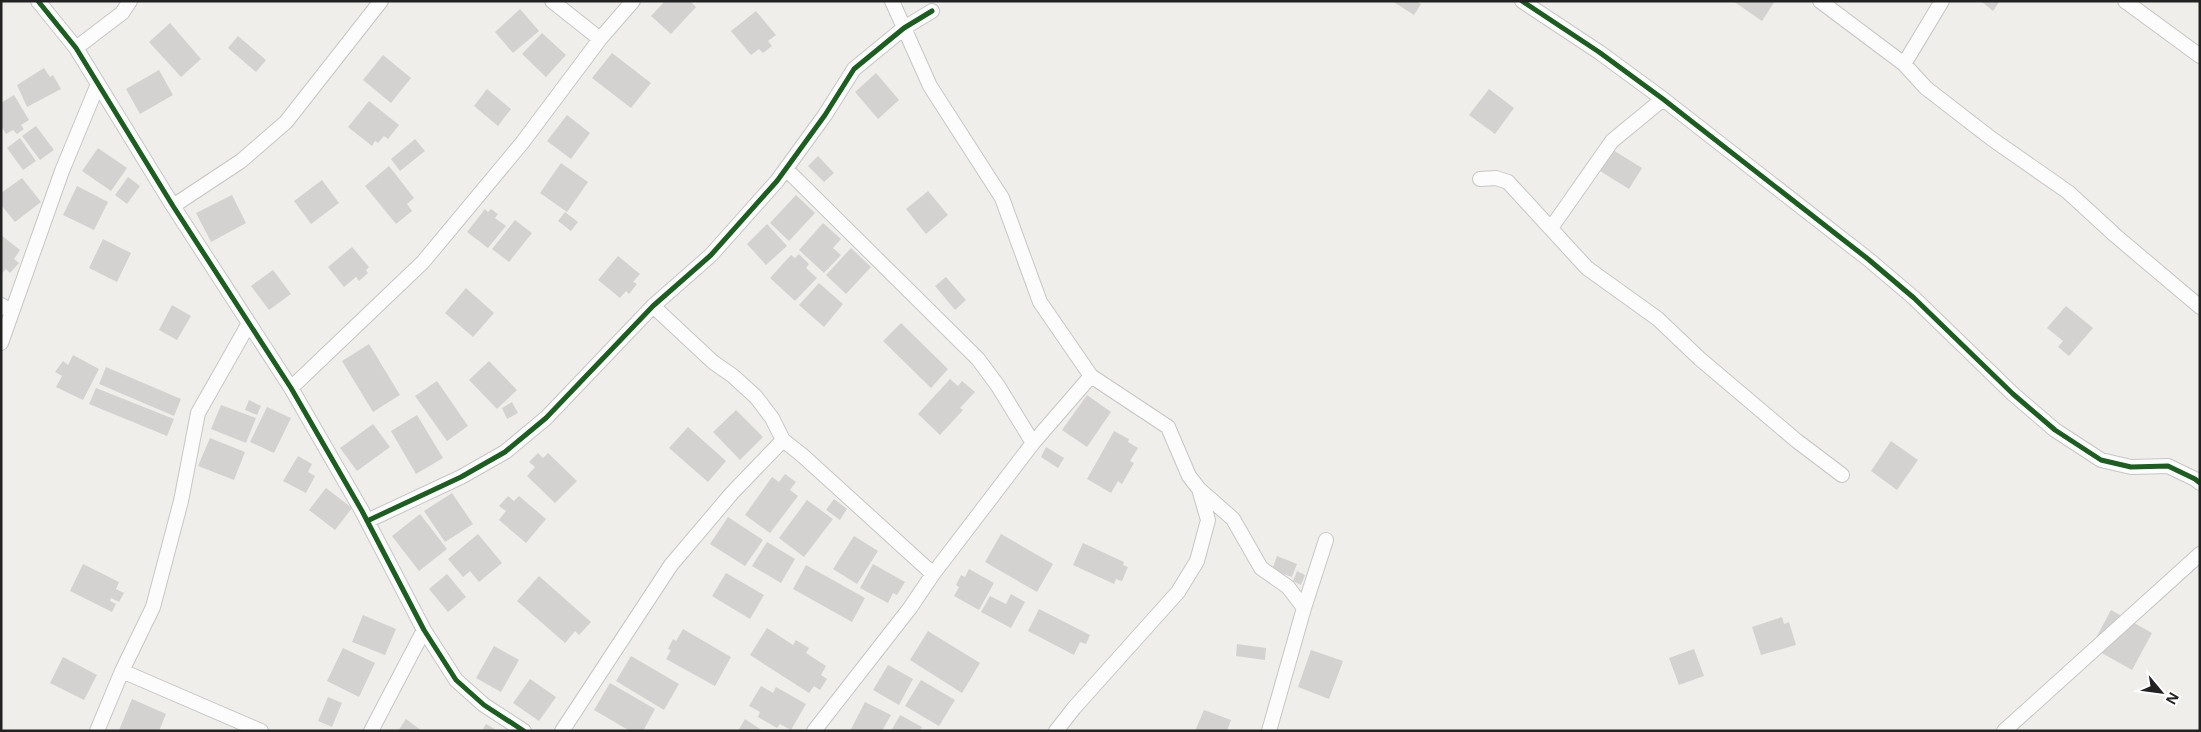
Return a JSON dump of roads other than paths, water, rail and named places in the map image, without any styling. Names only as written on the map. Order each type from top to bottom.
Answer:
[{"type":"street","points":[[38,1],[76,48],[248,325],[291,388],[367,521],[424,630],[456,680],[484,705],[524,731]]},
{"type":"street","points":[[76,48],[122,13],[130,1]]},
{"type":"street","points":[[173,206],[241,161],[286,122],[381,1]]},
{"type":"street","points":[[552,1],[600,39]]},
{"type":"street","points":[[291,388],[423,262],[522,143],[600,39],[633,1]]},
{"type":"street","points":[[892,1],[930,86],[1002,198],[1040,302],[1091,376],[1168,427],[1189,476],[1199,489],[1233,519],[1261,568],[1288,587],[1304,608]]},
{"type":"street","points":[[1522,1],[1599,52],[1800,205],[1908,292],[2013,394],[2055,430],[2101,460],[2131,467],[2168,466],[2196,479],[2200,483]]},
{"type":"street","points":[[1820,1],[1904,64],[1926,88],[1992,140],[2068,192],[2116,236],[2200,307]]},
{"type":"street","points":[[1904,64],[1942,1]]},
{"type":"street","points":[[2125,1],[2200,56]]},
{"type":"street","points":[[367,521],[461,476],[505,452],[546,418],[654,306],[711,255],[786,169],[825,115],[854,69],[904,28],[932,12]]},
{"type":"street","points":[[1,343],[7,308],[98,84]]},
{"type":"street","points":[[1551,228],[1612,140],[1663,99]]},
{"type":"street","points":[[786,169],[978,360],[998,386],[1033,443]]},
{"type":"street","points":[[1480,179],[1496,178],[1508,182],[1587,268],[1658,319],[1797,441],[1842,475]]},
{"type":"street","points":[[654,306],[713,362],[733,376],[756,397],[772,418],[783,440],[933,574]]},
{"type":"street","points":[[97,731],[122,671],[153,607],[181,501],[198,413],[248,325]]},
{"type":"street","points":[[814,731],[910,608],[933,574],[1033,443],[1091,376]]},
{"type":"street","points":[[562,731],[672,565],[732,493],[783,440]]},
{"type":"street","points":[[1056,731],[1074,708],[1178,592],[1197,561],[1208,520],[1199,489]]},
{"type":"street","points":[[1269,731],[1304,608],[1326,540]]},
{"type":"street","points":[[2004,731],[2200,554]]},
{"type":"street","points":[[371,731],[424,630]]},
{"type":"street","points":[[122,671],[260,731]]}]
